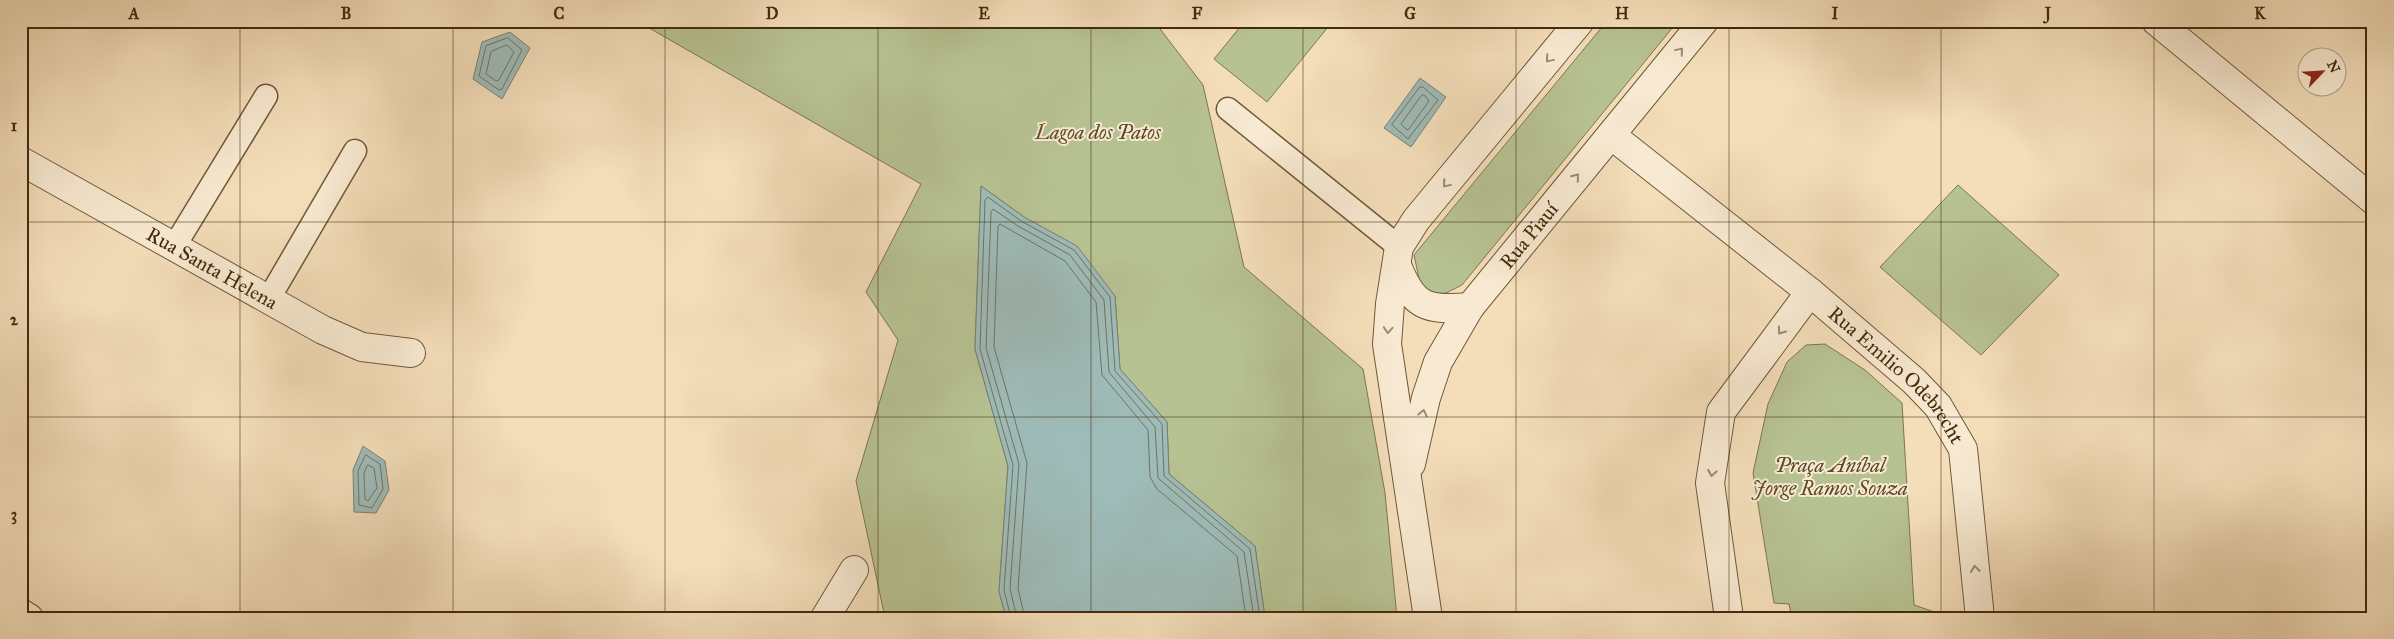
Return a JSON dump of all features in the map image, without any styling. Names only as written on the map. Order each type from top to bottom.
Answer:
[{"type":"street","name":"Rua Piauí","points":[[1428,618],[1387,344],[1390,304],[1398,256],[1416,220],[1580,21]]},
{"type":"street","name":"Rua Piauí","points":[[1408,478],[1426,398],[1438,362],[1470,307],[1704,21]]},
{"type":"street","points":[[2156,21],[2373,200]]},
{"type":"street","name":"Rua Emilio Odebrecht","points":[[1611,135],[1810,292],[1920,387],[1938,406],[1963,449],[1980,618]]},
{"type":"street","name":"Rua Santa Helena","points":[[21,161],[323,330],[362,347],[411,353]]},
{"type":"street","points":[[1398,256],[1411,295],[1417,300],[1438,309],[1470,307]]},
{"type":"street","name":"Rua Emilio Odebrecht","points":[[1729,618],[1710,483],[1721,412],[1810,292]]},
{"type":"street","points":[[825,618],[854,570]]},
{"type":"street","points":[[21,613],[29,618]]},
{"type":"lane","points":[[174,247],[266,96]]},
{"type":"lane","points":[[1228,109],[1398,256]]},
{"type":"lane","points":[[268,300],[355,152]]},
{"type":"green space","name":"Lagoa dos Patos","points":[[637,21],[1154,21],[1203,85],[1244,267],[1363,369],[1385,493],[1397,618],[1265,618],[1255,546],[1169,474],[1167,422],[1120,369],[1115,296],[1024,217],[981,186],[975,349],[1008,466],[999,591],[1006,618],[885,618],[856,481],[898,340],[866,292],[921,184]]},
{"type":"green space","points":[[1245,21],[1333,21],[1267,102],[1214,59]]},
{"type":"green space","points":[[1607,21],[1678,21],[1462,285],[1438,297],[1420,283],[1414,255]]},
{"type":"green space","points":[[1958,185],[2059,275],[1981,355],[1880,267]]},
{"type":"green space","name":"Praça Aníbal Jorge Ramos Souza","points":[[1825,344],[1865,370],[1902,403],[1914,605],[1952,618],[1792,618],[1789,604],[1774,603],[1753,473],[1768,404],[1787,362],[1806,345]]},
{"type":"water","points":[[510,32],[530,48],[502,99],[473,79],[482,42]]},
{"type":"water","points":[[1420,78],[1446,97],[1411,147],[1384,128]]},
{"type":"water","points":[[981,186],[1024,217],[1077,246],[1115,296],[1120,369],[1167,422],[1169,474],[1255,546],[1265,618],[1006,618],[999,591],[1008,466],[975,349]]},
{"type":"water","points":[[363,446],[385,461],[389,490],[376,513],[354,512],[353,470]]}]
